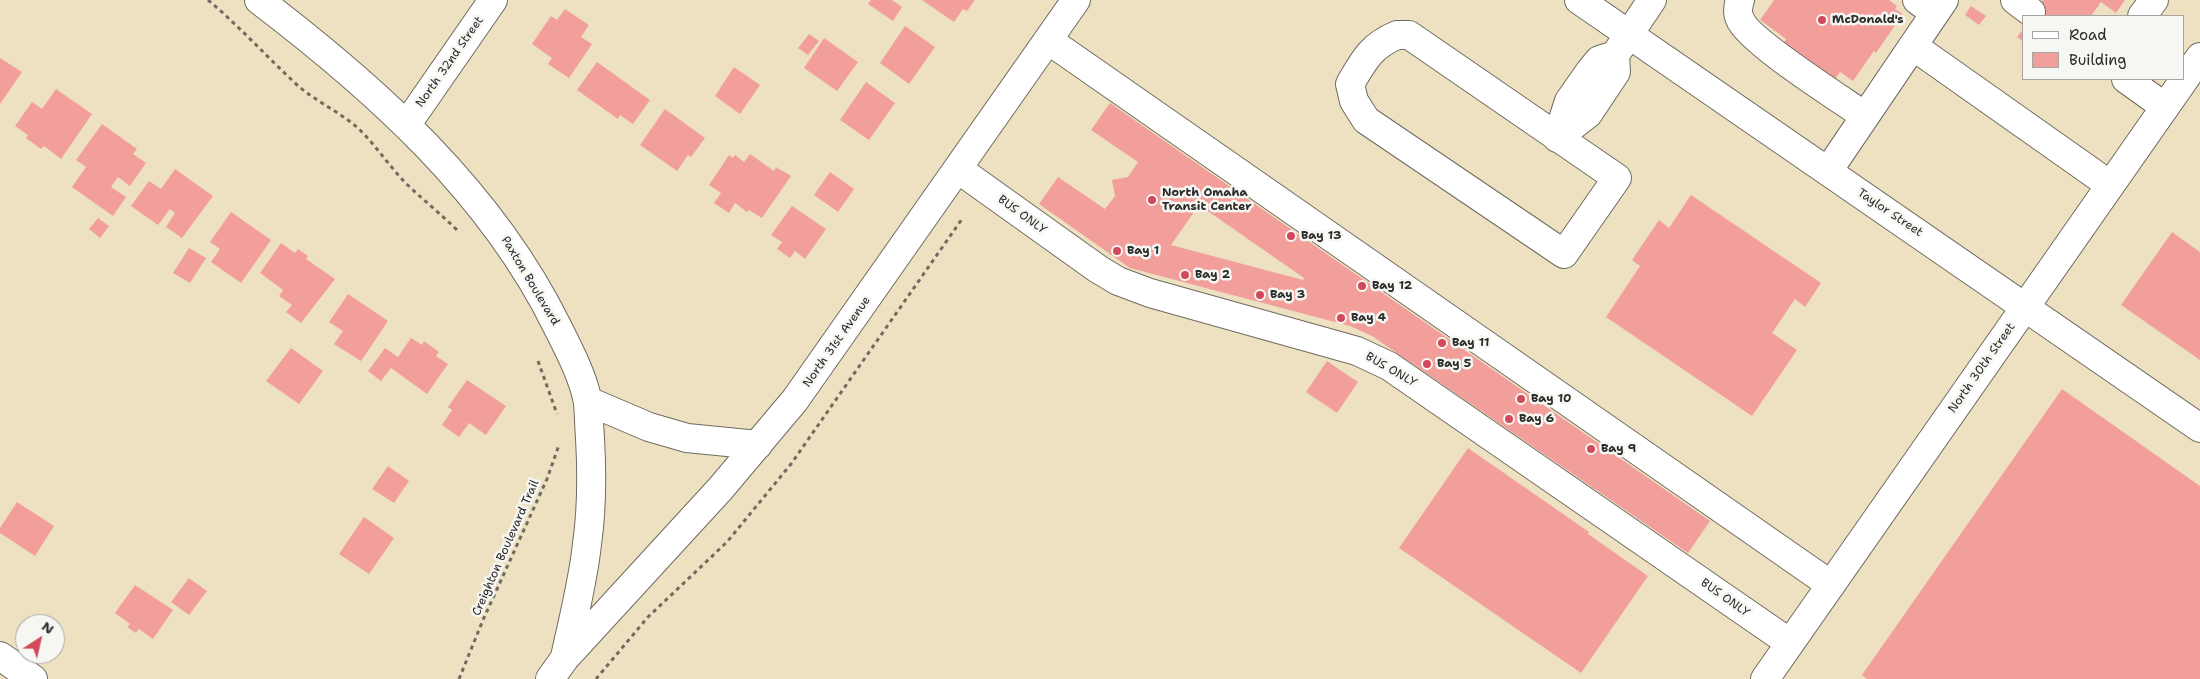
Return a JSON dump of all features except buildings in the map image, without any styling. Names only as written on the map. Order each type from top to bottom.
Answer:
[{"type":"street","name":"Paxton Boulevard","points":[[259,0],[333,59],[407,124],[453,175],[514,252],[551,313],[566,342],[588,402],[591,488],[588,544],[558,669]]},
{"type":"street","name":"North 32nd Street","points":[[407,124],[493,0]]},
{"type":"street","name":"North 31st Avenue","points":[[558,669],[721,488],[806,386],[1076,0]]},
{"type":"street","name":"Taylor Street","points":[[1579,0],[1621,44],[1828,171],[2200,428]]},
{"type":"street","points":[[1557,138],[1569,102],[1590,70],[1599,60],[1621,44],[1652,0]]},
{"type":"street","points":[[1740,0],[1738,8],[1740,20],[1761,44],[1865,116]]},
{"type":"street","points":[[2143,15],[2154,0]]},
{"type":"street","points":[[1828,171],[1913,46],[1932,4]]},
{"type":"street","points":[[1397,35],[1409,35],[1557,138],[1617,178],[1564,254],[1366,120],[1354,101],[1350,84],[1364,60],[1382,41],[1397,35]]},
{"type":"street","points":[[1048,40],[1831,585]]},
{"type":"street","points":[[1913,46],[2110,185]]},
{"type":"street","name":"North 30th Street","points":[[2185,78],[2200,57]]},
{"type":"street","points":[[2127,80],[2165,107]]},
{"type":"street","name":"North 30th Street","points":[[1767,678],[2184,80]]},
{"type":"street","name":"BUS ONLY","points":[[958,169],[1091,264],[1118,280],[1150,293],[1357,351],[1389,366],[1790,643]]},
{"type":"street","points":[[588,402],[649,427],[687,438],[758,444]]},
{"type":"street","points":[[0,656],[33,679]]},
{"type":"path","points":[[208,0],[235,22],[299,87],[310,96],[335,110],[360,130],[413,190],[438,210],[464,238]]},
{"type":"path","points":[[538,360],[559,422]]},
{"type":"path","name":"Creighton Boulevard Trail","points":[[460,679],[487,611],[547,479],[559,446],[559,438]]},
{"type":"place","name":"McDonald's","points":[[1822,20]]},
{"type":"place","name":"North Omaha Transit Center","points":[[1152,200]]},
{"type":"place","name":"Bay 13","points":[[1291,236]]},
{"type":"place","name":"Bay 1","points":[[1117,251]]},
{"type":"place","name":"Bay 2","points":[[1185,275]]},
{"type":"place","name":"Bay 12","points":[[1362,286]]},
{"type":"place","name":"Bay 3","points":[[1260,295]]},
{"type":"place","name":"Bay 4","points":[[1341,318]]},
{"type":"place","name":"Bay 11","points":[[1442,343]]},
{"type":"place","name":"Bay 5","points":[[1427,364]]},
{"type":"place","name":"Bay 10","points":[[1521,399]]},
{"type":"place","name":"Bay 6","points":[[1509,419]]},
{"type":"place","name":"Bay 9","points":[[1591,449]]}]
